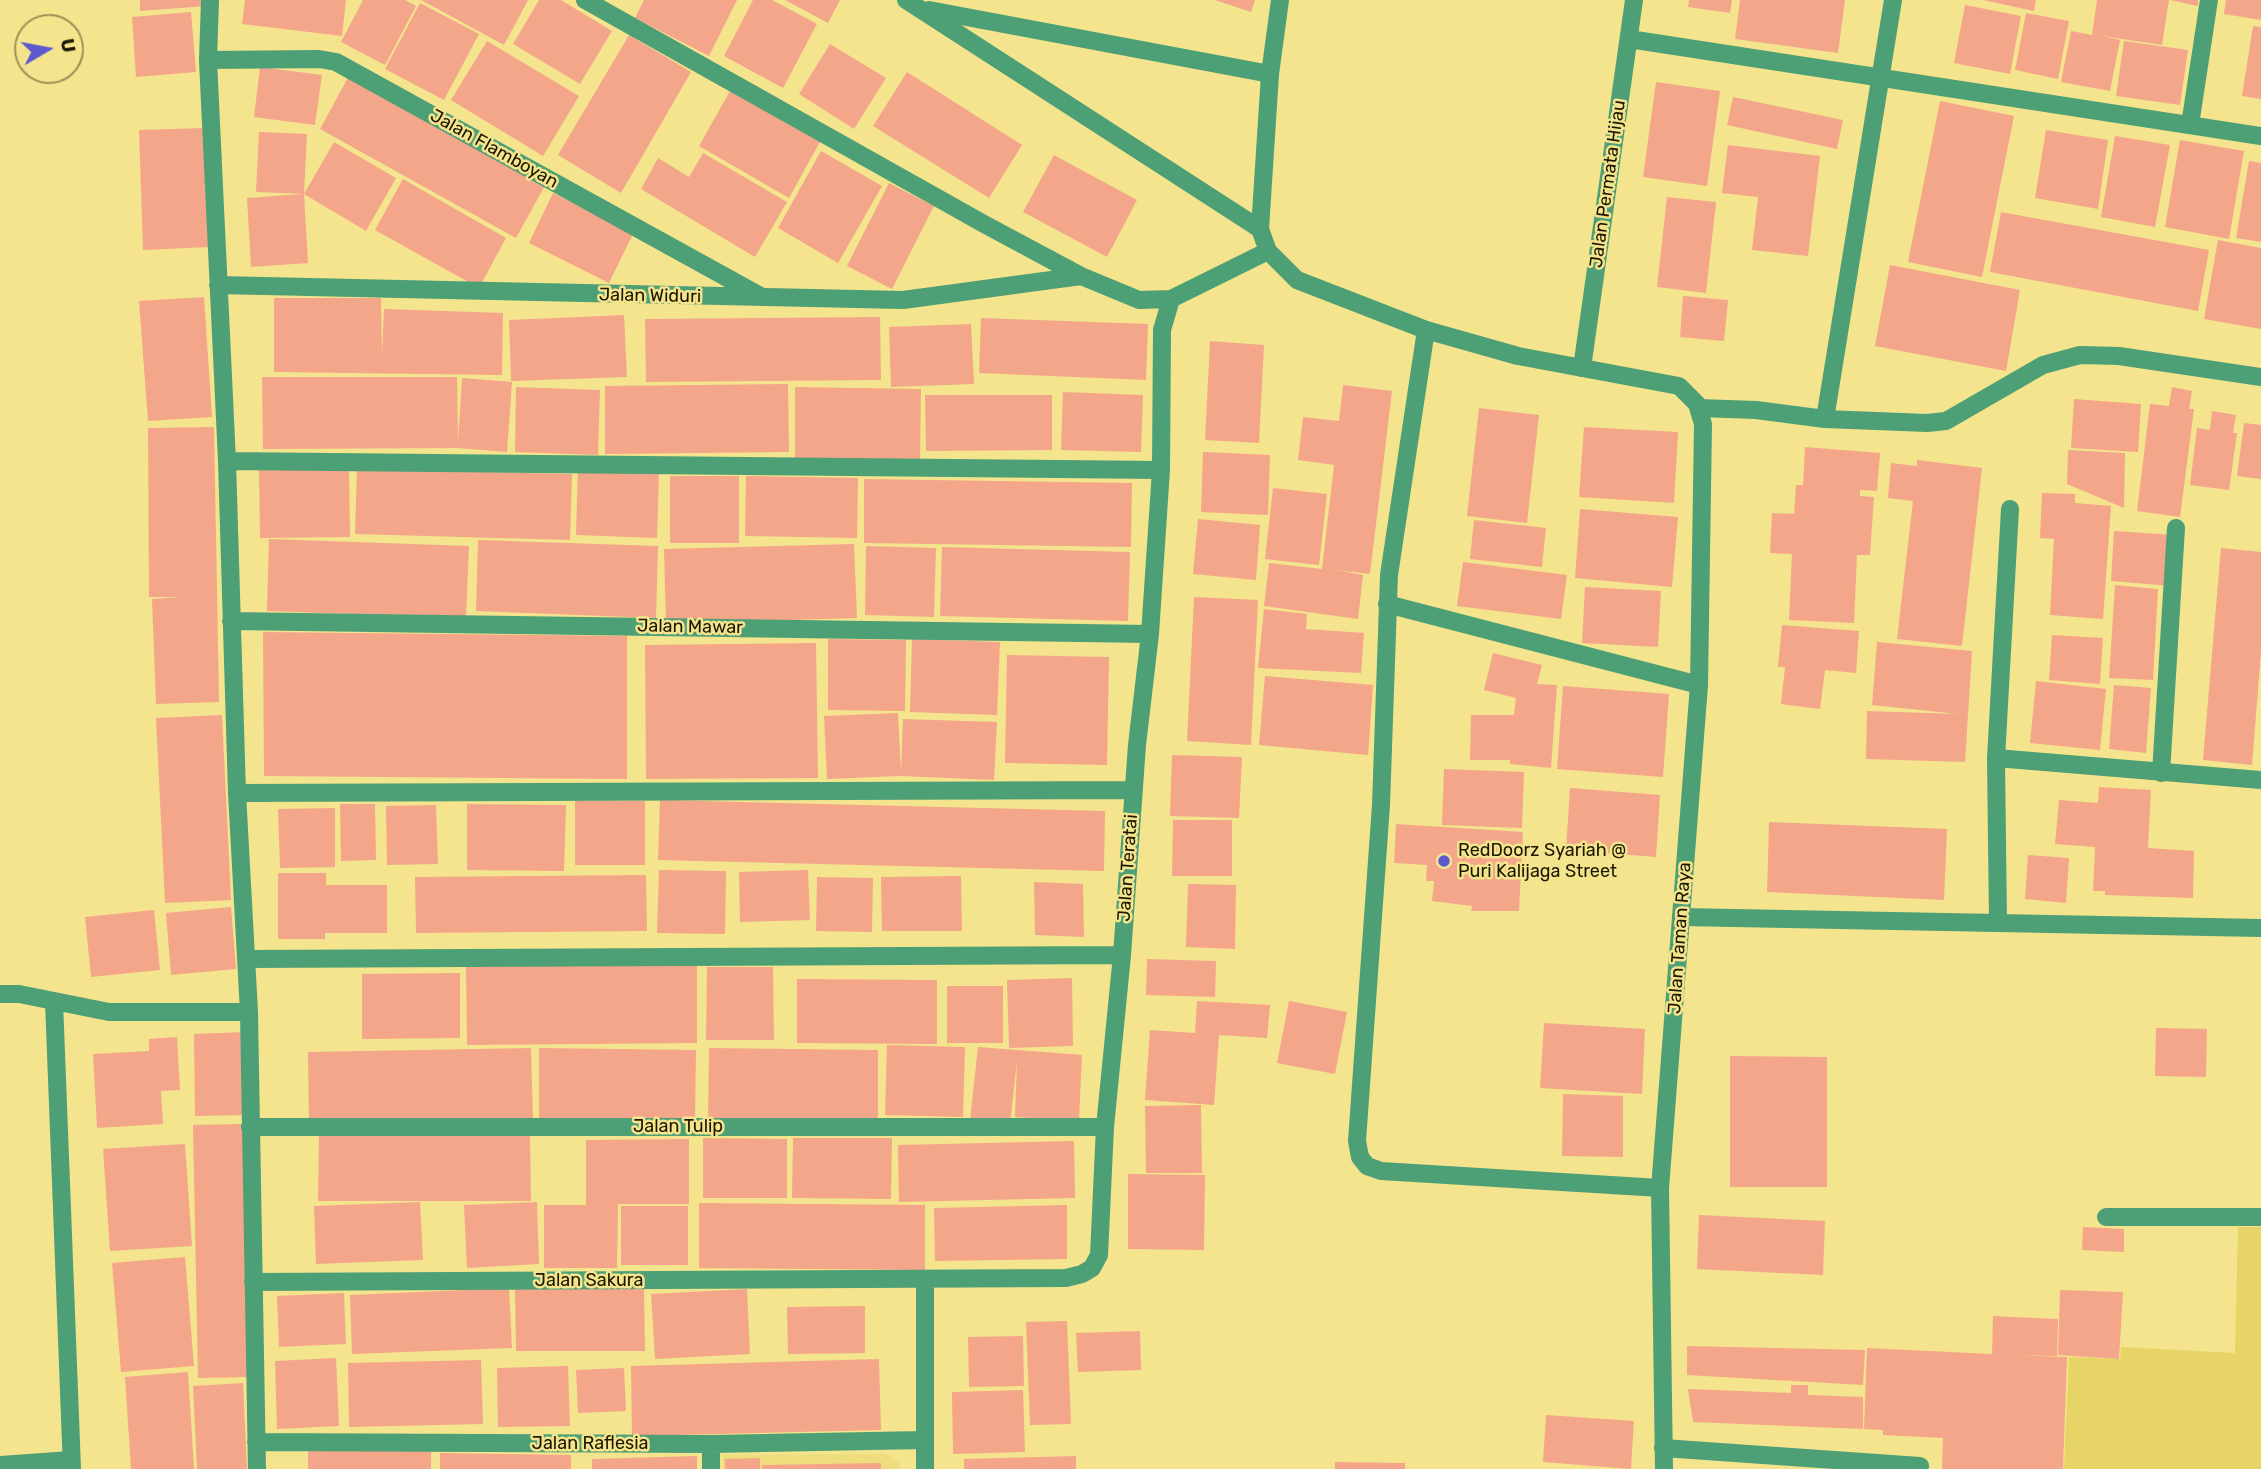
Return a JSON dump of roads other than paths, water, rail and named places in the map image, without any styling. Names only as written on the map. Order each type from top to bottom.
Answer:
[{"type":"street","points":[[209,0],[208,60],[227,461],[237,793],[249,1012],[257,1469]]},
{"type":"street","points":[[586,0],[1081,276],[1139,300],[1171,299],[1268,251]]},
{"type":"street","points":[[1280,0],[1270,74],[1260,229],[1268,251],[1297,280],[1426,330],[1518,356],[1679,386],[1699,408],[1756,410],[1825,419],[1927,423],[1946,421],[2043,365],[2080,355],[2119,356],[2261,377]]},
{"type":"street","name":"Jalan Permata Hijau","points":[[1582,368],[1634,0]]},
{"type":"street","points":[[1825,419],[1893,0]]},
{"type":"street","points":[[2190,125],[2209,0]]},
{"type":"street","points":[[912,4],[1270,74]]},
{"type":"street","points":[[912,4],[1260,229]]},
{"type":"street","points":[[1629,39],[2261,136]]},
{"type":"street","name":"Jalan Flamboyan","points":[[208,60],[319,59],[337,62],[765,299]]},
{"type":"street","name":"Jalan Widuri","points":[[218,285],[903,300],[1081,276]]},
{"type":"street","name":"Jalan Teratai","points":[[925,1280],[1066,1278],[1092,1268],[1099,1255],[1105,1127],[1150,634],[1161,470],[1162,330],[1171,299]]},
{"type":"street","points":[[1426,330],[1387,604],[1381,805],[1357,1141],[1360,1157],[1367,1166],[1381,1171],[1660,1188]]},
{"type":"street","name":"Jalan Taman Raya","points":[[1664,1469],[1660,1188],[1699,685],[1703,424],[1699,408]]},
{"type":"street","points":[[227,461],[1161,470]]},
{"type":"street","points":[[1998,923],[1996,758],[2010,509]]},
{"type":"street","points":[[2161,773],[2176,528]]},
{"type":"street","points":[[1387,604],[1699,685]]},
{"type":"street","name":"Jalan Mawar","points":[[231,621],[1150,634]]},
{"type":"street","points":[[1996,758],[2261,780]]},
{"type":"street","points":[[237,793],[1134,790]]},
{"type":"street","points":[[1681,917],[2261,928]]},
{"type":"street","points":[[246,959],[1122,955]]},
{"type":"street","points":[[0,994],[109,1012],[249,1012]]},
{"type":"street","points":[[0,1465],[71,1465],[54,1001]]},
{"type":"street","name":"Jalan Tulip","points":[[250,1127],[1105,1127]]},
{"type":"street","points":[[2106,1217],[2261,1217]]},
{"type":"street","points":[[925,1280],[925,1469]]},
{"type":"street","name":"Jalan Sakura","points":[[253,1282],[925,1280]]},
{"type":"street","name":"Jalan Raflesia","points":[[256,1442],[711,1444],[924,1440]]},
{"type":"street","points":[[711,1444],[711,1469]]},
{"type":"street","points":[[1663,1448],[1920,1466]]},
{"type":"place","name":"RedDoorz Syariah @ Puri Kalijaga Street","points":[[1444,861]]}]
